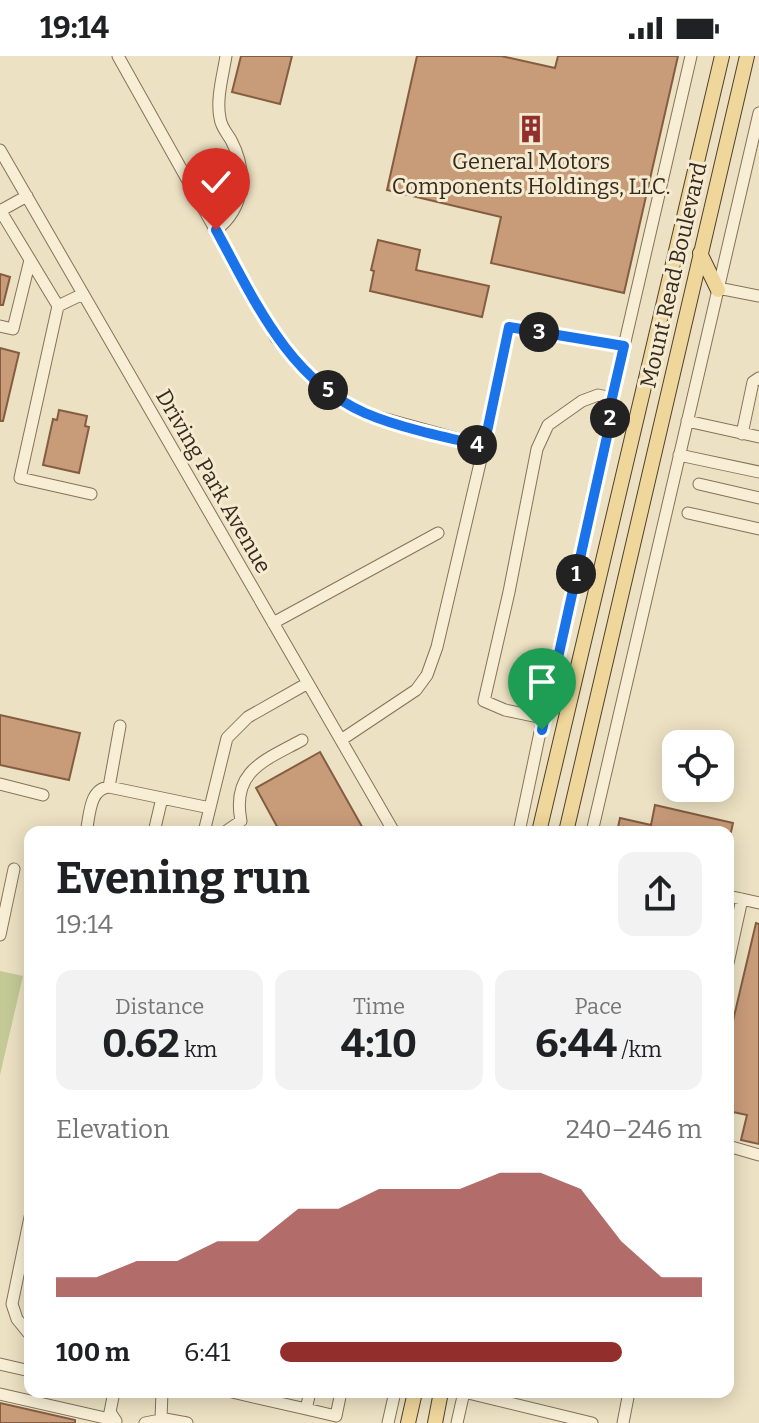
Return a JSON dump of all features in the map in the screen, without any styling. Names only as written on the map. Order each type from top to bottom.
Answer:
[{"type":"main road","name":"Mount Read Boulevard","points":[[540,826],[722,56]]},
{"type":"main road","name":"Mount Read Boulevard","points":[[567,826],[747,56]]},
{"type":"main road","points":[[700,253],[718,289]]},
{"type":"main road","points":[[408,1423],[414,1398]]},
{"type":"main road","points":[[435,1423],[440,1398]]},
{"type":"street","points":[[118,56],[276,338],[315,382],[364,413],[484,446]]},
{"type":"street","points":[[216,230],[232,215],[243,172],[235,148],[220,122],[219,106],[226,56]]},
{"type":"street","points":[[520,826],[608,432],[612,398],[691,56]]},
{"type":"street","points":[[593,826],[758,120]]},
{"type":"street","name":"Driving Park Avenue","points":[[0,150],[391,826]]},
{"type":"street","points":[[27,196],[0,211],[58,306],[20,478],[91,494]]},
{"type":"street","points":[[0,326],[13,329],[30,260]]},
{"type":"street","points":[[718,289],[759,296]]},
{"type":"street","points":[[58,306],[83,294]]},
{"type":"street","points":[[341,740],[416,690],[427,675],[437,647],[509,327],[624,346]]},
{"type":"street","points":[[742,434],[753,382],[759,378]]},
{"type":"street","points":[[542,724],[484,701],[537,449],[548,425],[582,401],[598,395],[612,398]]},
{"type":"street","points":[[687,421],[759,437]]},
{"type":"street","points":[[679,455],[759,472]]},
{"type":"street","points":[[699,484],[759,498]]},
{"type":"street","points":[[688,513],[759,529]]},
{"type":"street","points":[[273,623],[438,533]]},
{"type":"street","points":[[206,826],[227,738],[235,728],[308,683]]},
{"type":"street","points":[[109,787],[120,726]]},
{"type":"street","points":[[245,826],[239,809],[246,777],[252,768],[302,740]]},
{"type":"street","points":[[0,784],[43,795]]},
{"type":"street","points":[[87,826],[95,793],[100,788],[109,787],[209,812],[219,826]]},
{"type":"street","points":[[155,826],[162,798]]},
{"type":"street","points":[[233,826],[241,821]]},
{"type":"street","points":[[0,935],[14,869]]},
{"type":"street","points":[[734,897],[759,903]]},
{"type":"street","points":[[734,936],[742,899]]},
{"type":"street","points":[[734,1148],[759,1155]]},
{"type":"street","points":[[24,1246],[12,1304],[24,1328]]},
{"type":"street","points":[[0,1364],[24,1370]]},
{"type":"street","points":[[0,1394],[117,1422]]},
{"type":"street","points":[[113,1398],[110,1412],[117,1422]]},
{"type":"street","points":[[161,1419],[162,1398]]},
{"type":"street","points":[[259,1398],[336,1416],[340,1398]]},
{"type":"street","points":[[306,1409],[309,1398]]},
{"type":"street","points":[[388,1423],[394,1398]]},
{"type":"street","points":[[457,1423],[463,1398]]},
{"type":"street","points":[[513,1398],[537,1410],[592,1423]]},
{"type":"street","points":[[623,1423],[628,1398]]},
{"type":"street","points":[[534,1423],[537,1410]]},
{"type":"street","points":[[145,1423],[161,1419],[187,1423]]},
{"type":"green space","points":[[0,971],[23,976],[0,1075]]},
{"type":"building","points":[[241,56],[292,56],[280,104],[232,92]]},
{"type":"building","name":"General Motors Components Holdings, LLC.","points":[[417,56],[501,56],[555,68],[558,56],[678,56],[624,293],[491,263],[501,217],[387,190]]},
{"type":"building","points":[[378,240],[420,250],[416,270],[489,286],[482,317],[370,291]]},
{"type":"building","points":[[0,274],[10,277],[3,305],[0,305]]},
{"type":"building","points":[[0,348],[19,353],[3,421],[0,421]]},
{"type":"building","points":[[59,410],[87,416],[85,426],[89,427],[79,473],[43,465],[53,419],[57,420]]},
{"type":"building","points":[[0,715],[80,733],[69,780],[0,765]]},
{"type":"building","points":[[320,752],[362,826],[277,826],[256,788]]},
{"type":"building","points":[[655,805],[733,823],[732,826],[618,826],[620,818],[651,825]]},
{"type":"building","points":[[756,923],[759,924],[759,1144],[741,1140],[747,1115],[734,1112],[734,1016]]},
{"type":"building","points":[[0,1403],[75,1420],[75,1423],[0,1423]]},
{"type":"place","name":"General Motors Components Holdings, LLC.","points":[[531,129]]},
{"type":"route","points":[[216,230],[276,338],[315,382],[364,413],[448,438],[484,446],[509,327],[624,346],[542,730]]}]
